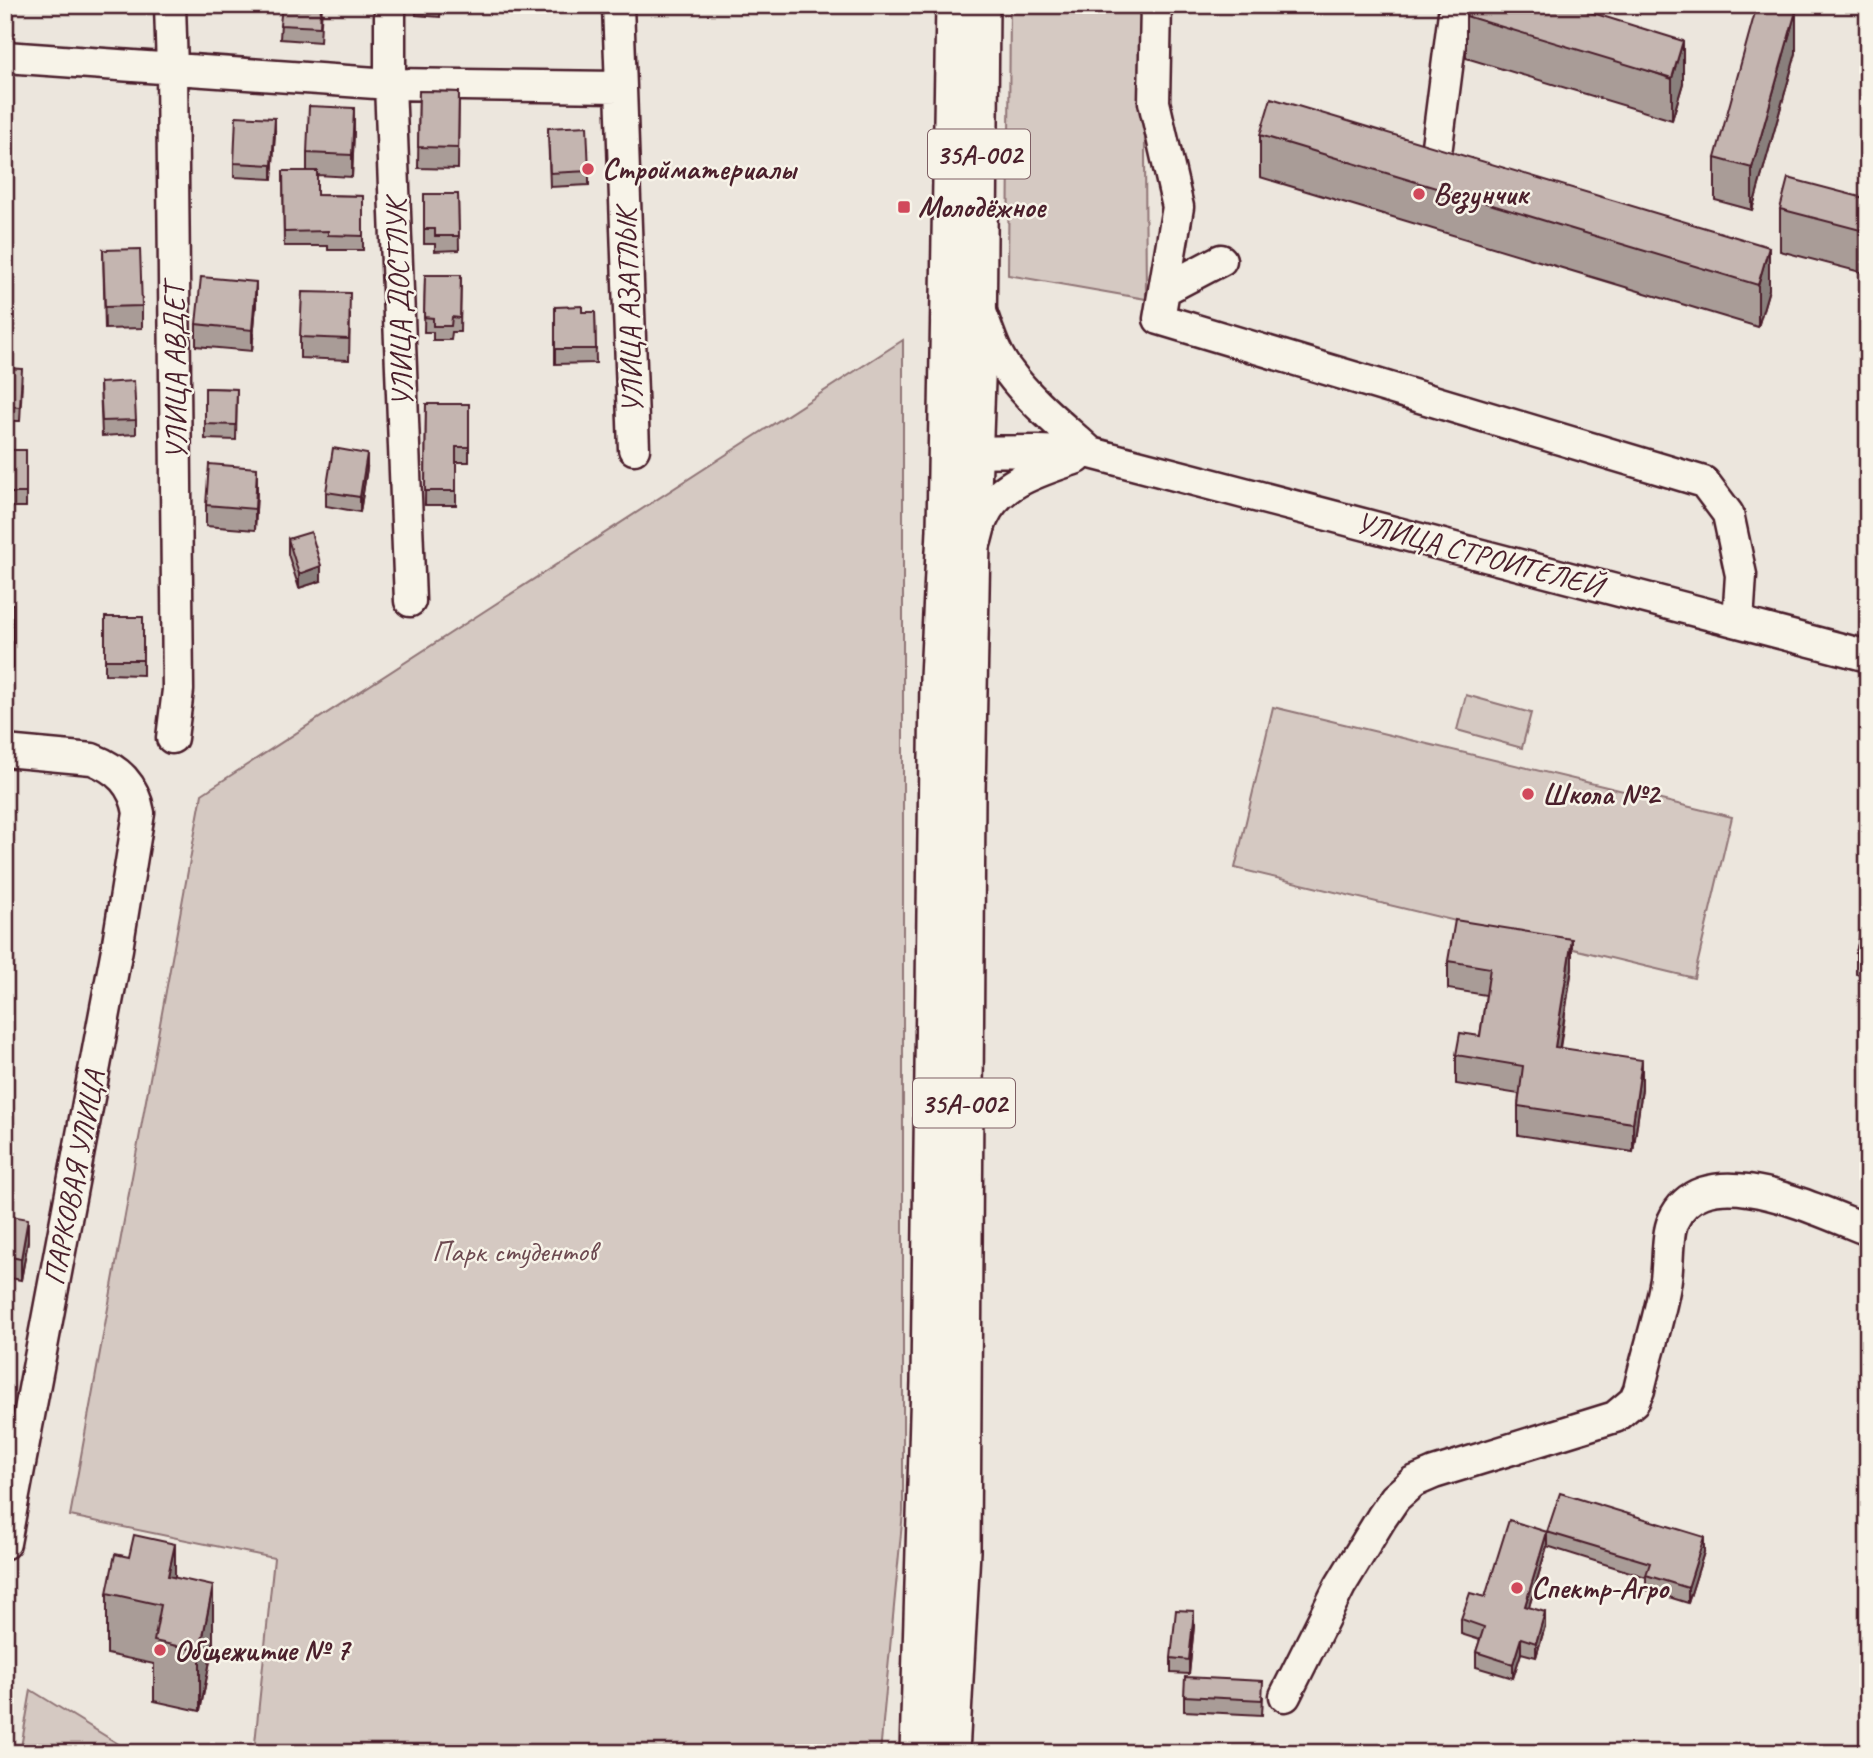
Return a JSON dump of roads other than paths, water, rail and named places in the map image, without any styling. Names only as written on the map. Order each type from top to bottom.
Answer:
[{"type":"main road","name":"35А-002","points":[[950,1753],[961,1551],[966,792],[971,557],[961,452],[955,5]]},
{"type":"main road","name":"35А-002","points":[[919,1753],[930,1395],[939,691],[978,302],[980,5]]},
{"type":"street","name":"УЛИЦА АВДЕТ","points":[[170,5],[178,690],[172,738]]},
{"type":"street","name":"УЛИЦА ДОСТЛУК","points":[[390,5],[390,84],[410,601]]},
{"type":"street","name":"УЛИЦА АЗАТЛЫК","points":[[618,5],[634,449]]},
{"type":"street","points":[[1156,5],[1154,102],[1178,207],[1159,319],[1703,482],[1728,514],[1741,575],[1738,622]]},
{"type":"street","points":[[1437,146],[1455,5]]},
{"type":"street","points":[[5,57],[390,84],[619,87]]},
{"type":"street","points":[[1164,290],[1221,260]]},
{"type":"street","points":[[971,557],[984,516],[1004,488],[1091,453],[1007,371],[993,345],[978,302]]},
{"type":"street","name":"УЛИЦА СТРОИТЕЛЕЙ","points":[[961,452],[1091,453],[1868,656]]},
{"type":"street","name":"ПАРКОВАЯ УЛИЦА","points":[[5,751],[92,759],[105,764],[121,774],[137,799],[139,813],[117,949],[5,1543]]},
{"type":"street","points":[[1285,1696],[1340,1586],[1395,1498],[1413,1482],[1434,1473],[1615,1418],[1634,1401],[1666,1284],[1672,1222],[1685,1203],[1704,1191],[1730,1187],[1774,1195],[1868,1230]]},
{"type":"place","name":"Стройматериалы","points":[[588,169]]},
{"type":"place","name":"Везунчик","points":[[1419,194]]},
{"type":"place","name":"Молодёжное","points":[[904,207]]},
{"type":"place","name":"Школа №2","points":[[1528,794]]},
{"type":"place","name":"Спектр-Агро","points":[[1517,1588]]},
{"type":"place","name":"Общежитие № 7","points":[[160,1650]]},
{"type":"park label","name":"Парк студентов","points":[[514,1251]]}]
